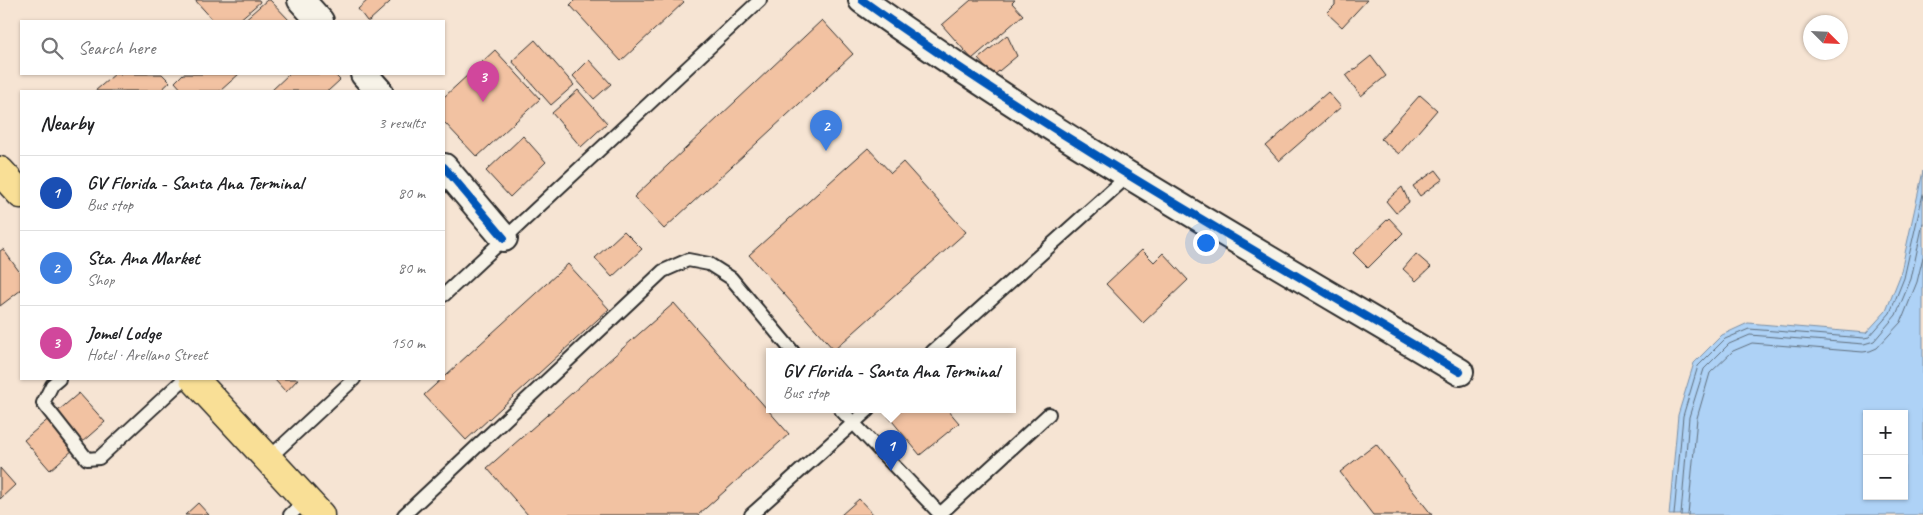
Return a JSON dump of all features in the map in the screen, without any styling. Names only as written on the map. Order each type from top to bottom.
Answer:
[{"type":"main road","points":[[0,171],[20,193]]},
{"type":"main road","points":[[195,380],[268,458],[306,510]]},
{"type":"street","points":[[301,0],[319,20]]},
{"type":"street","points":[[862,0],[922,43],[1044,124],[1460,372]]},
{"type":"street","points":[[365,75],[378,90]]},
{"type":"street","points":[[445,168],[504,238]]},
{"type":"lane","points":[[445,294],[760,0]]},
{"type":"lane","points":[[936,348],[1129,175]]},
{"type":"lane","points":[[404,515],[663,271],[688,260],[710,264],[731,278],[790,348]]},
{"type":"lane","points":[[58,380],[52,385],[43,403],[87,459],[99,458],[183,380]]},
{"type":"lane","points":[[268,458],[353,380]]},
{"type":"lane","points":[[843,413],[939,515],[1049,414]]},
{"type":"lane","points":[[751,515],[865,413]]},
{"type":"water","points":[[1923,171],[1923,515],[1669,515],[1678,415],[1694,363],[1722,335],[1748,323],[1866,333],[1886,311],[1900,276]]},
{"type":"building","points":[[195,0],[259,0],[260,2],[239,20],[213,20]]},
{"type":"building","points":[[267,0],[270,0],[289,20],[244,20]]},
{"type":"building","points":[[368,0],[389,0],[390,2],[370,20],[366,20],[358,9]]},
{"type":"building","points":[[575,0],[682,0],[684,2],[621,61],[570,5]]},
{"type":"building","points":[[971,0],[1015,0],[1012,3],[1023,15],[972,59],[942,25]]},
{"type":"building","points":[[1335,0],[1367,0],[1342,27],[1327,13],[1335,5]]},
{"type":"building","points":[[822,20],[853,54],[664,229],[634,197]]},
{"type":"building","points":[[1007,35],[1017,56],[993,76],[978,59]]},
{"type":"building","points":[[535,40],[574,85],[551,105],[512,61]]},
{"type":"building","points":[[495,50],[540,99],[477,157],[445,123],[445,96]]},
{"type":"building","points":[[1371,56],[1386,76],[1361,96],[1346,76]]},
{"type":"building","points":[[589,60],[611,84],[594,99],[573,76]]},
{"type":"building","points":[[114,75],[163,75],[170,82],[161,90],[96,90]]},
{"type":"building","points":[[182,75],[238,75],[221,90],[182,90],[175,82]]},
{"type":"building","points":[[288,75],[335,75],[340,80],[329,90],[272,90]]},
{"type":"building","points":[[578,90],[607,123],[581,147],[552,113]]},
{"type":"building","points":[[1328,92],[1341,107],[1279,161],[1266,146]]},
{"type":"building","points":[[1420,95],[1437,110],[1399,154],[1381,139]]},
{"type":"building","points":[[523,136],[546,162],[510,197],[486,171]]},
{"type":"building","points":[[868,148],[891,173],[903,162],[966,232],[836,348],[832,348],[749,255]]},
{"type":"building","points":[[1436,170],[1443,179],[1420,196],[1413,186]]},
{"type":"building","points":[[1402,187],[1409,202],[1396,213],[1386,201]]},
{"type":"building","points":[[1389,218],[1403,233],[1368,268],[1353,253]]},
{"type":"building","points":[[624,231],[642,249],[612,277],[595,258]]},
{"type":"building","points":[[3,249],[20,273],[20,291],[0,306],[0,251]]},
{"type":"building","points":[[1142,250],[1154,262],[1163,253],[1188,280],[1143,323],[1106,284]]},
{"type":"building","points":[[1416,254],[1431,267],[1416,281],[1403,269]]},
{"type":"building","points":[[568,264],[609,309],[466,440],[424,395],[440,380],[445,380],[445,376]]},
{"type":"building","points":[[674,303],[766,408],[766,413],[771,413],[789,434],[698,515],[528,515],[487,468]]},
{"type":"building","points":[[275,380],[297,380],[286,392]]},
{"type":"building","points":[[79,393],[105,422],[50,470],[24,440]]},
{"type":"building","points":[[892,413],[951,413],[959,423],[920,455],[888,416]]},
{"type":"building","points":[[1376,444],[1432,515],[1373,515],[1340,472]]},
{"type":"building","points":[[0,468],[15,485],[0,499]]},
{"type":"building","points":[[859,499],[874,515],[841,515]]},
{"type":"building","points":[[198,503],[209,515],[185,515]]},
{"type":"cycle path","points":[[862,0],[934,50],[1082,146],[1232,238],[1460,372]]},
{"type":"cycle path","points":[[445,168],[504,238]]},
{"type":"place","name":"Jomel Lodge","points":[[483,102]]},
{"type":"place","name":"Sta. Ana Market","points":[[826,151]]},
{"type":"place","name":"GV Florida - Santa Ana Terminal","points":[[891,471]]}]
